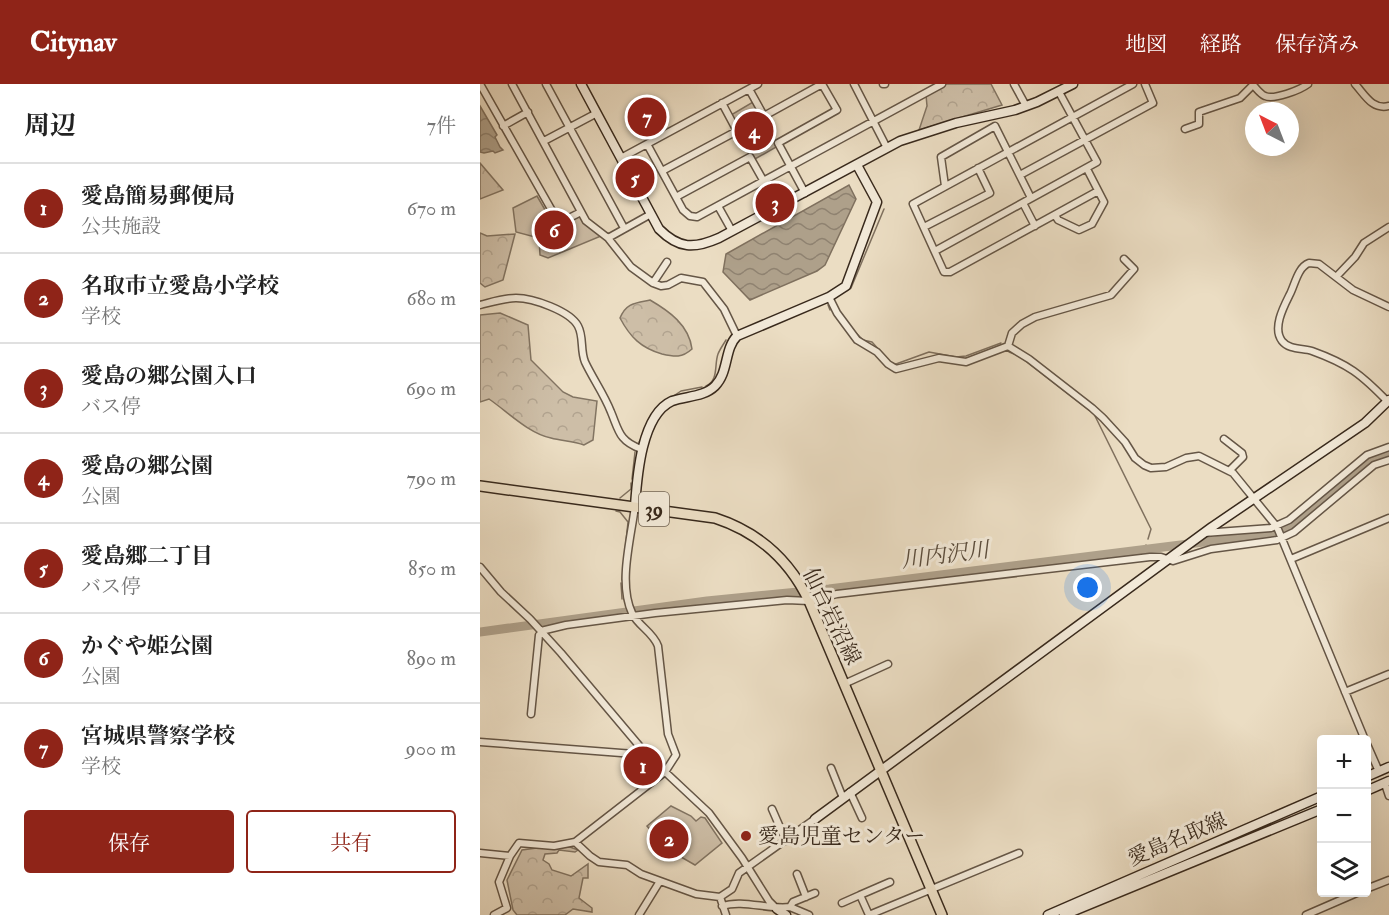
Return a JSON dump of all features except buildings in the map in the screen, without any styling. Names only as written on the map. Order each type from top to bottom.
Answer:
[{"type":"main road","name":"仙台岩沼線","points":[[480,486],[702,515],[739,528],[779,556],[802,586],[808,599],[942,915]]},
{"type":"street","points":[[480,84],[559,224],[581,212]]},
{"type":"street","points":[[512,84],[586,220],[608,238],[631,267],[653,283],[665,286],[681,278],[703,282],[724,309],[737,336]]},
{"type":"street","points":[[546,84],[624,228]]},
{"type":"street","points":[[581,84],[659,229],[680,244],[692,246],[705,244],[732,231],[913,136],[1026,106],[1057,88],[1073,84]]},
{"type":"street","points":[[621,158],[758,84]]},
{"type":"street","points":[[749,89],[764,116],[822,84],[837,110],[778,142],[805,193]]},
{"type":"street","points":[[854,84],[888,148]]},
{"type":"street","points":[[647,144],[683,210],[698,217],[942,84]]},
{"type":"street","points":[[1014,84],[1026,106]]},
{"type":"street","points":[[1098,191],[950,272],[944,272],[914,204],[1133,84]]},
{"type":"street","points":[[1020,175],[1153,103],[1145,84]]},
{"type":"street","points":[[1185,129],[1199,124],[1199,112],[1240,98],[1253,86],[1263,95],[1270,97],[1298,91],[1308,84]]},
{"type":"street","points":[[1355,84],[1375,105],[1381,108],[1389,106]]},
{"type":"street","points":[[935,251],[1097,162],[1057,88]]},
{"type":"street","points":[[662,171],[737,131],[722,103]]},
{"type":"street","points":[[503,126],[528,112]]},
{"type":"street","points":[[544,141],[597,113]]},
{"type":"street","points":[[945,186],[941,157],[995,126],[1031,198]]},
{"type":"street","points":[[676,197],[750,157],[763,180]]},
{"type":"street","points":[[494,915],[507,908],[499,882],[510,856],[519,843],[554,846],[575,842],[665,772],[676,755],[668,734],[658,646],[652,635],[634,616],[630,607],[626,582],[641,449],[658,415],[666,406],[673,401],[704,393],[715,386],[723,372],[733,340],[737,336],[744,331],[829,297],[846,286],[877,202],[857,165]]},
{"type":"street","points":[[924,227],[990,193],[978,168]]},
{"type":"street","points":[[1055,215],[1058,220],[1079,230],[1092,224],[1104,202],[1087,169]]},
{"type":"street","points":[[1023,203],[1035,226]]},
{"type":"street","points":[[718,206],[732,231]]},
{"type":"street","points":[[608,238],[651,214]]},
{"type":"street","points":[[1336,277],[1355,257],[1364,243],[1389,227]]},
{"type":"street","points":[[1008,346],[1012,333],[1028,320],[1111,295],[1134,269],[1124,259]]},
{"type":"street","points":[[653,283],[667,262]]},
{"type":"street","points":[[575,842],[599,862],[627,865],[641,874],[696,894],[720,897],[732,889],[740,873],[747,867],[786,841],[1201,535],[1359,428],[1388,401],[1343,363],[1288,346],[1280,337],[1279,325],[1282,309],[1304,264],[1318,264],[1353,290],[1389,307]]},
{"type":"street","points":[[829,297],[837,313],[857,340],[877,352],[896,369],[939,358],[966,362],[1008,346]]},
{"type":"street","points":[[480,305],[505,299],[525,298],[573,319],[580,330],[586,364],[605,398],[618,432],[629,444],[641,449]]},
{"type":"street","points":[[1008,346],[1029,359],[1092,408],[1125,442],[1135,458],[1144,465],[1151,468],[1166,467],[1186,458],[1199,456],[1229,471],[1254,498],[1279,533],[1363,735]]},
{"type":"street","points":[[1224,439],[1242,453],[1243,457],[1229,471]]},
{"type":"street","points":[[541,631],[566,625],[634,616],[808,599],[1150,556],[1171,557],[1173,561],[1211,549],[1279,533],[1289,520],[1367,455],[1389,447]]},
{"type":"street","points":[[1201,535],[1294,532],[1374,465],[1389,460]]},
{"type":"street","points":[[1291,560],[1389,518]]},
{"type":"street","points":[[480,567],[501,592],[541,631],[647,755],[709,813],[769,901],[777,909]]},
{"type":"street","points":[[531,714],[541,631]]},
{"type":"street","points":[[844,684],[888,663]]},
{"type":"street","points":[[1345,692],[1389,674]]},
{"type":"street","points":[[480,742],[647,755]]},
{"type":"street","points":[[1371,753],[1377,767]]},
{"type":"street","points":[[1371,775],[1389,767]]},
{"type":"street","points":[[831,768],[862,818]]},
{"type":"street","points":[[1371,789],[1387,784],[1389,796]]},
{"type":"street","name":"愛島名取線","points":[[1048,915],[1317,798]]},
{"type":"street","points":[[772,809],[786,841]]},
{"type":"street","name":"愛島名取線","points":[[1064,915],[1317,811]]},
{"type":"street","points":[[480,853],[510,856]]},
{"type":"street","points":[[860,895],[869,915],[1019,853]]},
{"type":"street","points":[[797,874],[806,897]]},
{"type":"street","points":[[1371,887],[1389,880]]},
{"type":"street","points":[[639,915],[660,881]]},
{"type":"street","points":[[842,903],[890,882]]},
{"type":"street","points":[[788,911],[793,902],[815,893]]},
{"type":"street","points":[[720,897],[726,915]]},
{"type":"street","points":[[1306,915],[1347,897]]},
{"type":"street","points":[[722,906],[734,903],[810,915]]},
{"type":"green space","points":[[946,84],[991,84],[1002,105],[919,130],[927,106],[926,95]]},
{"type":"green space","points":[[753,102],[778,146],[755,159],[731,115]]},
{"type":"green space","points":[[480,163],[503,190],[480,199]]},
{"type":"green space","points":[[537,196],[555,227],[581,216],[601,236],[548,258],[540,255],[539,238],[516,232],[513,208]]},
{"type":"green space","points":[[480,233],[487,236],[515,234],[503,280],[485,287],[480,283]]},
{"type":"green space","points":[[650,300],[677,320],[687,333],[692,349],[682,355],[662,354],[642,345],[628,331],[620,318],[622,313],[632,304]]},
{"type":"green space","points":[[500,313],[528,325],[531,360],[563,392],[573,397],[597,401],[593,440],[584,445],[534,432],[489,399],[480,402],[480,315]]},
{"type":"green space","points":[[671,806],[696,821],[701,817],[705,818],[722,843],[695,865],[667,849],[647,826]]},
{"type":"green space","points":[[570,847],[578,850],[575,852],[559,850],[557,853],[545,854],[543,860],[552,870],[571,876],[588,864],[588,878],[583,878],[579,898],[592,908],[592,912],[573,909],[565,915],[517,915],[513,910],[507,880],[522,850]]},
{"type":"water","points":[[480,106],[503,150],[495,153],[493,151],[480,152]]},
{"type":"water","points":[[849,185],[856,199],[825,265],[817,271],[750,300],[723,272],[726,254]]},
{"type":"waterway","points":[[846,291],[851,288],[884,209]]},
{"type":"waterway","points":[[828,305],[830,310]]},
{"type":"waterway","points":[[854,331],[863,340],[872,342],[888,360]]},
{"type":"waterway","points":[[706,386],[713,380],[718,354],[726,340]]},
{"type":"waterway","points":[[892,363],[896,364],[929,352],[956,357],[966,356],[1001,343]]},
{"type":"waterway","points":[[1009,352],[1017,355]]},
{"type":"waterway","points":[[1023,359],[1094,414],[1151,529],[1148,539]]},
{"type":"waterway","points":[[663,403],[681,391],[702,387]]},
{"type":"waterway","points":[[639,442],[643,435]]},
{"type":"waterway","points":[[632,479],[635,452]]},
{"type":"waterway","name":"川内沢川","points":[[480,632],[707,601],[829,589],[1284,532],[1376,457],[1389,453]]},
{"type":"waterway","points":[[620,498],[631,489],[631,483]]},
{"type":"waterway","points":[[616,511],[620,512],[628,522],[622,580]]},
{"type":"waterway","name":"川内沢川","points":[[1146,545],[1146,550]]},
{"type":"waterway","points":[[621,583],[622,599]]},
{"type":"place","name":"宮城県警察学校","points":[[647,117]]},
{"type":"place","name":"愛島の郷公園","points":[[754,131]]},
{"type":"place","name":"愛島郷二丁目","points":[[635,178]]},
{"type":"place","name":"愛島の郷公園入口","points":[[775,203]]},
{"type":"place","name":"かぐや姫公園","points":[[554,230]]},
{"type":"place","name":"愛島簡易郵便局","points":[[643,766]]},
{"type":"place","name":"愛島児童センター","points":[[746,836]]},
{"type":"place","name":"名取市立愛島小学校","points":[[669,839]]}]
